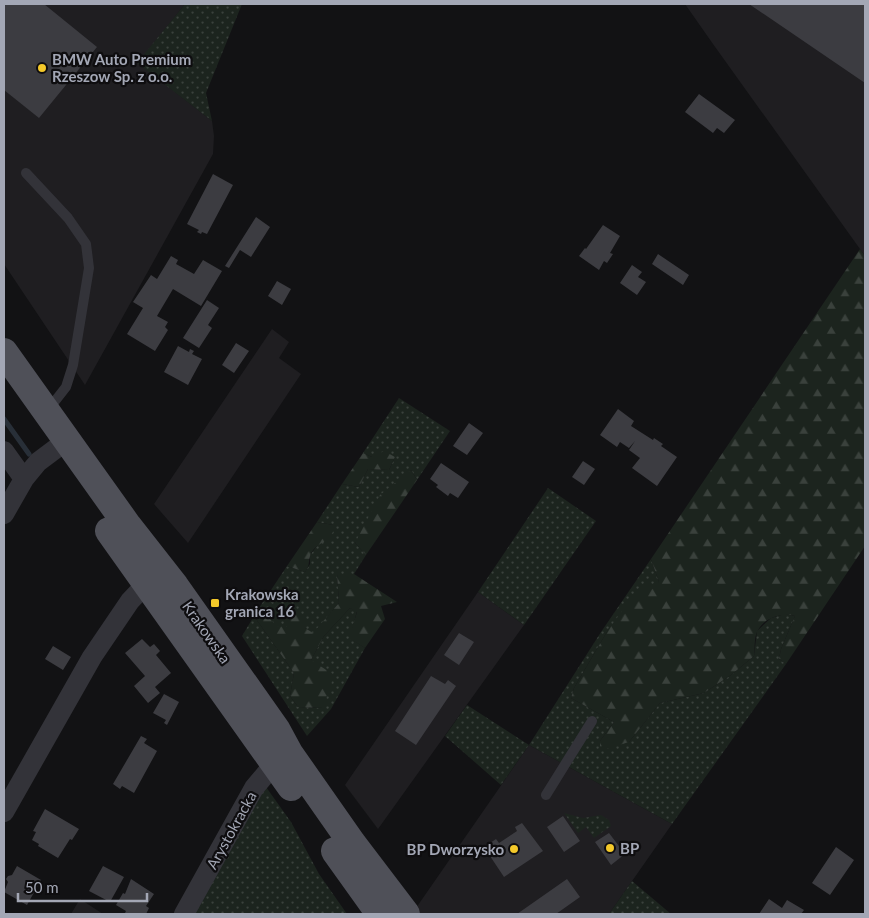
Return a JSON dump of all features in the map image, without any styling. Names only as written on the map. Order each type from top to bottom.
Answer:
[{"type":"main road","name":"Krakowska","points":[[4,352],[46,413],[59,446],[146,584],[406,914]]},
{"type":"main road","name":"Krakowska","points":[[4,383],[175,586],[276,729],[282,759],[380,914]]},
{"type":"street","points":[[4,514],[21,484],[38,462],[59,446]]},
{"type":"street","points":[[4,451],[21,484]]},
{"type":"street","points":[[4,812],[92,657],[130,601],[146,584]]},
{"type":"street","name":"Arystokracka","points":[[184,914],[254,788],[282,759]]},
{"type":"lane","points":[[26,173],[68,218],[86,244],[89,268],[73,365],[66,387],[46,413]]},
{"type":"lane","points":[[546,794],[592,722]]},
{"type":"shaded area","points":[[4,4],[185,4],[138,63],[212,121],[214,136],[213,154],[85,385],[4,264]]},
{"type":"shaded area","points":[[685,4],[865,4],[865,256],[713,44]]},
{"type":"shaded area","points":[[272,329],[289,342],[279,358],[301,374],[188,543],[154,504]]},
{"type":"shaded area","points":[[478,592],[524,625],[378,829],[345,785]]},
{"type":"shaded area","points":[[529,745],[672,824],[609,914],[420,914],[416,908]]},
{"type":"shaded area","points":[[80,899],[103,914],[71,914]]},
{"type":"green space","points":[[185,4],[242,4],[206,93],[212,121],[137,63]]},
{"type":"green space","points":[[860,249],[865,256],[865,546],[786,664],[779,659],[781,649],[795,616],[790,615],[773,617],[760,627],[756,634],[754,656],[731,675],[704,693],[660,703],[629,742],[600,751],[600,741],[614,722],[571,698],[574,688],[608,630],[639,588],[659,582],[651,559]]},
{"type":"green space","points":[[399,398],[450,431],[417,480],[411,470],[355,543],[366,555],[354,574],[337,574],[339,603],[313,634],[305,628],[277,627],[259,608],[287,566],[305,572],[310,564],[310,555],[333,525],[317,522],[342,484],[359,487],[368,469],[389,470],[395,457],[372,457],[363,453]]},
{"type":"green space","points":[[384,451],[395,457],[389,470],[368,469],[359,487],[342,484],[363,453],[372,457]]},
{"type":"green space","points":[[411,470],[417,480],[366,555],[355,543],[380,495]]},
{"type":"green space","points":[[548,488],[596,521],[524,625],[478,592]]},
{"type":"green space","points":[[317,522],[333,525],[333,538],[323,542],[311,552],[305,572],[287,566]]},
{"type":"green space","points":[[651,559],[659,582],[608,630],[574,688],[571,698],[614,722],[600,741],[629,742],[660,703],[704,693],[731,675],[754,656],[757,631],[771,618],[785,614],[795,616],[781,649],[779,659],[786,664],[672,824],[529,745],[601,632]]},
{"type":"green space","points":[[337,574],[354,574],[397,602],[381,606],[385,619],[365,648],[349,638],[357,612],[350,608],[324,636],[311,660],[334,675],[323,708],[298,707],[290,696],[294,673],[254,616],[259,608],[277,626],[287,627],[288,614],[304,615],[305,628],[313,633],[339,603]]},
{"type":"green space","points":[[350,608],[357,611],[350,638],[365,648],[331,709],[307,736],[242,636],[254,616],[294,673],[290,696],[298,707],[323,708],[311,660],[324,636]]},
{"type":"green space","points":[[467,705],[529,745],[501,785],[445,736]]},
{"type":"green space","points":[[266,787],[291,822],[319,874],[347,914],[192,914],[257,795]]},
{"type":"green space","points":[[564,813],[583,818],[601,815],[609,820],[611,826],[594,838],[586,827],[578,833]]},
{"type":"green space","points":[[632,881],[671,914],[609,914]]},
{"type":"building","name":"BMW Auto Premium Rzeszow Sp. z o.o.","points":[[4,4],[44,4],[97,47],[39,118],[4,90]]},
{"type":"building","points":[[749,4],[865,4],[865,83]]},
{"type":"building","points":[[699,94],[735,120],[724,133],[717,128],[713,133],[685,112]]},
{"type":"building","points":[[213,174],[233,185],[207,234],[202,232],[201,234],[197,232],[199,230],[187,224]]},
{"type":"building","points":[[256,217],[270,227],[251,257],[240,250],[229,268],[225,266]]},
{"type":"building","points":[[603,225],[620,236],[610,253],[613,254],[607,263],[604,261],[599,270],[579,256]]},
{"type":"building","points":[[658,254],[689,275],[683,285],[652,264]]},
{"type":"building","points":[[171,256],[178,260],[176,264],[194,274],[203,260],[222,271],[201,306],[173,289],[157,316],[168,322],[165,327],[168,330],[155,351],[127,334],[143,308],[133,302],[151,275],[157,279]]},
{"type":"building","points":[[632,265],[642,272],[638,277],[646,282],[637,295],[620,283]]},
{"type":"building","points":[[277,281],[291,289],[282,305],[268,296]]},
{"type":"building","points":[[207,300],[219,308],[208,325],[212,328],[199,348],[183,338]]},
{"type":"building","points":[[236,343],[249,351],[234,373],[222,365]]},
{"type":"building","points":[[178,346],[189,352],[190,349],[194,351],[192,354],[202,359],[188,385],[164,372]]},
{"type":"building","points":[[618,409],[634,421],[631,426],[663,444],[661,446],[677,457],[657,486],[632,468],[640,458],[629,450],[635,441],[629,448],[620,442],[617,447],[600,435]]},
{"type":"building","points":[[469,423],[483,433],[467,455],[453,446]]},
{"type":"building","points":[[583,461],[595,469],[584,485],[572,477]]},
{"type":"building","points":[[441,463],[469,482],[458,498],[450,493],[448,496],[436,487],[438,485],[430,479]]},
{"type":"building","points":[[459,633],[474,642],[459,665],[444,655]]},
{"type":"building","points":[[142,639],[150,647],[154,644],[160,651],[156,655],[171,673],[155,687],[160,693],[148,703],[134,686],[145,676],[125,653]]},
{"type":"building","points":[[53,646],[71,657],[63,670],[45,659]]},
{"type":"building","points":[[431,676],[445,684],[448,680],[456,686],[416,745],[395,731]]},
{"type":"building","points":[[164,694],[179,702],[167,725],[164,723],[166,720],[153,713]]},
{"type":"building","points":[[141,736],[147,739],[144,743],[157,751],[134,793],[122,786],[120,789],[113,784]]},
{"type":"building","points":[[45,809],[79,829],[58,858],[38,846],[39,844],[32,840],[36,832],[33,831]]},
{"type":"building","points":[[563,816],[580,841],[564,852],[547,827]]},
{"type":"building","name":"BP Dworzysko","points":[[522,823],[543,851],[504,877],[484,847],[496,839],[499,843],[517,831],[515,827]]},
{"type":"building","name":"BP","points":[[609,833],[625,854],[611,865],[595,842]]},
{"type":"building","points":[[836,847],[854,860],[830,895],[812,883]]},
{"type":"building","points":[[17,866],[41,880],[27,905],[4,892],[8,882],[6,879],[12,875]]},
{"type":"building","points":[[103,866],[124,877],[110,902],[89,891]]},
{"type":"building","points":[[131,879],[154,894],[146,906],[149,908],[146,914],[127,914],[125,913],[126,911],[116,905],[123,893],[125,894]]},
{"type":"building","points":[[567,879],[580,897],[556,914],[517,914]]},
{"type":"building","points":[[769,899],[782,908],[787,900],[804,910],[801,914],[759,914]]},
{"type":"waterway","points":[[4,419],[29,454]]},
{"type":"place","name":"BMW Auto Premium Rzeszow Sp. z o.o.","points":[[42,68]]},
{"type":"place","name":"Krakowska granica 16","points":[[215,603]]},
{"type":"place","name":"BP","points":[[610,848]]},
{"type":"place","name":"BP Dworzysko","points":[[514,849]]}]
